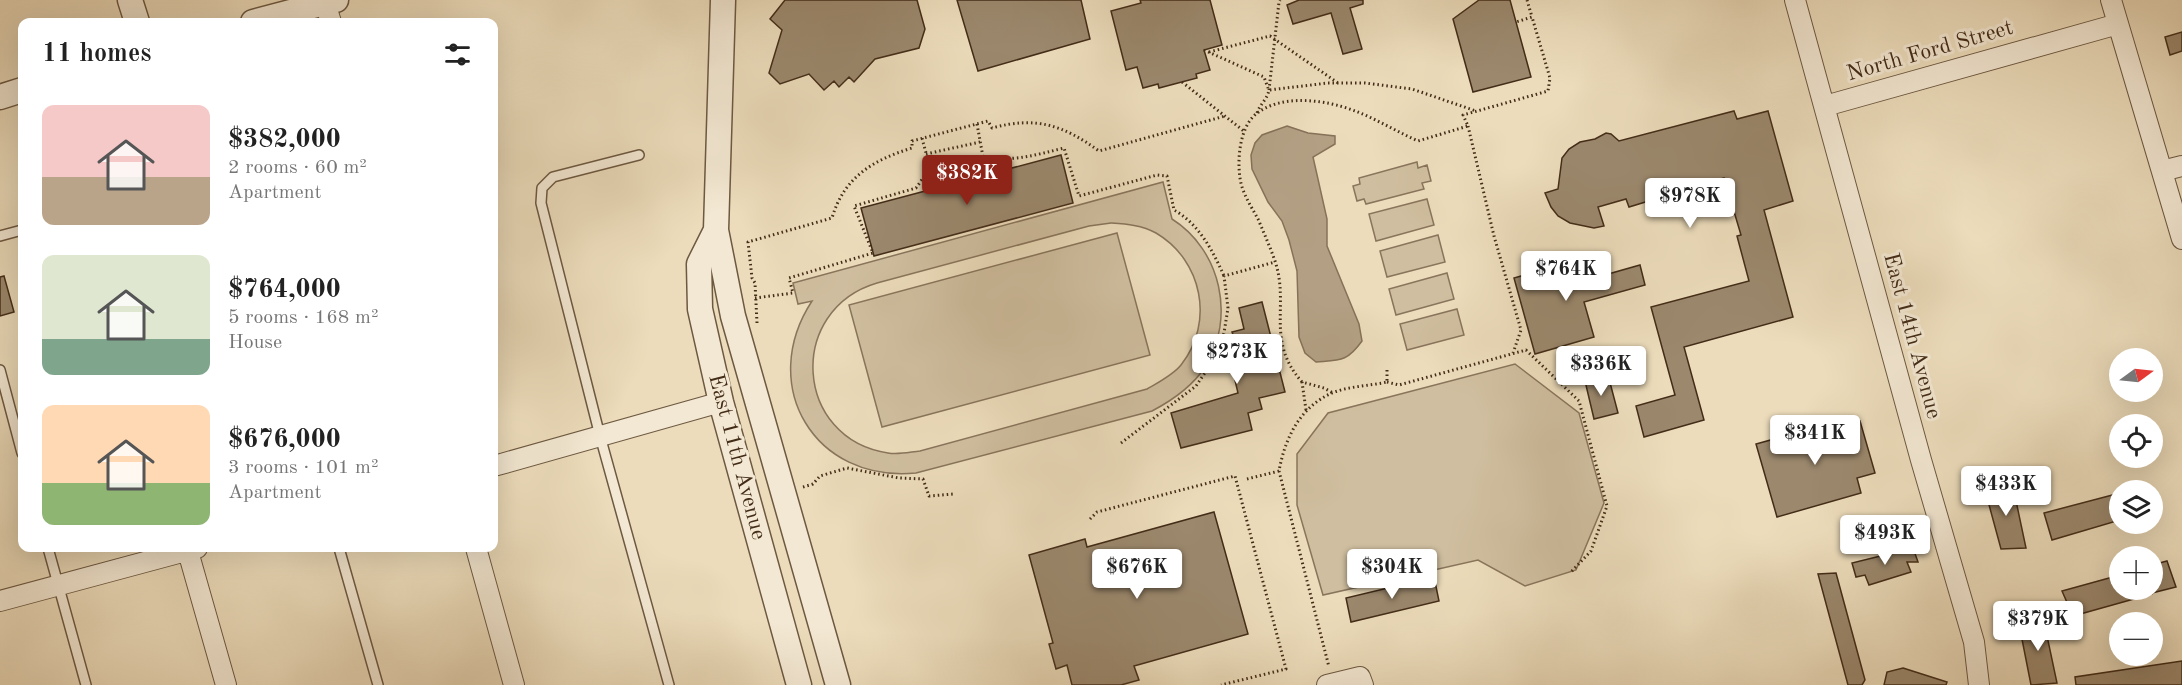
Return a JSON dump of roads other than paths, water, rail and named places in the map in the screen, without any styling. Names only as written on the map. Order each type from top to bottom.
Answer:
[{"type":"street","points":[[130,0],[136,18]]},
{"type":"street","name":"East 11th Avenue","points":[[723,0],[716,230],[733,316],[838,685]]},
{"type":"street","name":"East 14th Avenue","points":[[1795,0],[1921,460],[1974,642],[1979,685]]},
{"type":"street","points":[[2111,0],[2182,240]]},
{"type":"street","points":[[275,18],[331,8]]},
{"type":"street","name":"North Ford Street","points":[[1825,106],[2118,24]]},
{"type":"street","points":[[0,97],[18,91]]},
{"type":"street","points":[[2162,171],[2182,166]]},
{"type":"street","name":"East 11th Avenue","points":[[716,230],[699,264],[700,309],[721,402],[799,685]]},
{"type":"street","points":[[498,465],[721,402]]},
{"type":"street","points":[[0,601],[177,552]]},
{"type":"street","points":[[192,552],[226,685]]},
{"type":"street","points":[[477,552],[514,685]]},
{"type":"street","points":[[1330,684],[1362,681]]},
{"type":"lane","points":[[639,155],[553,177],[542,188],[541,203],[600,436],[669,685]]},
{"type":"lane","points":[[0,236],[18,231]]},
{"type":"lane","points":[[0,370],[18,438]]},
{"type":"lane","points":[[49,552],[86,685]]},
{"type":"lane","points":[[340,552],[378,685]]}]
